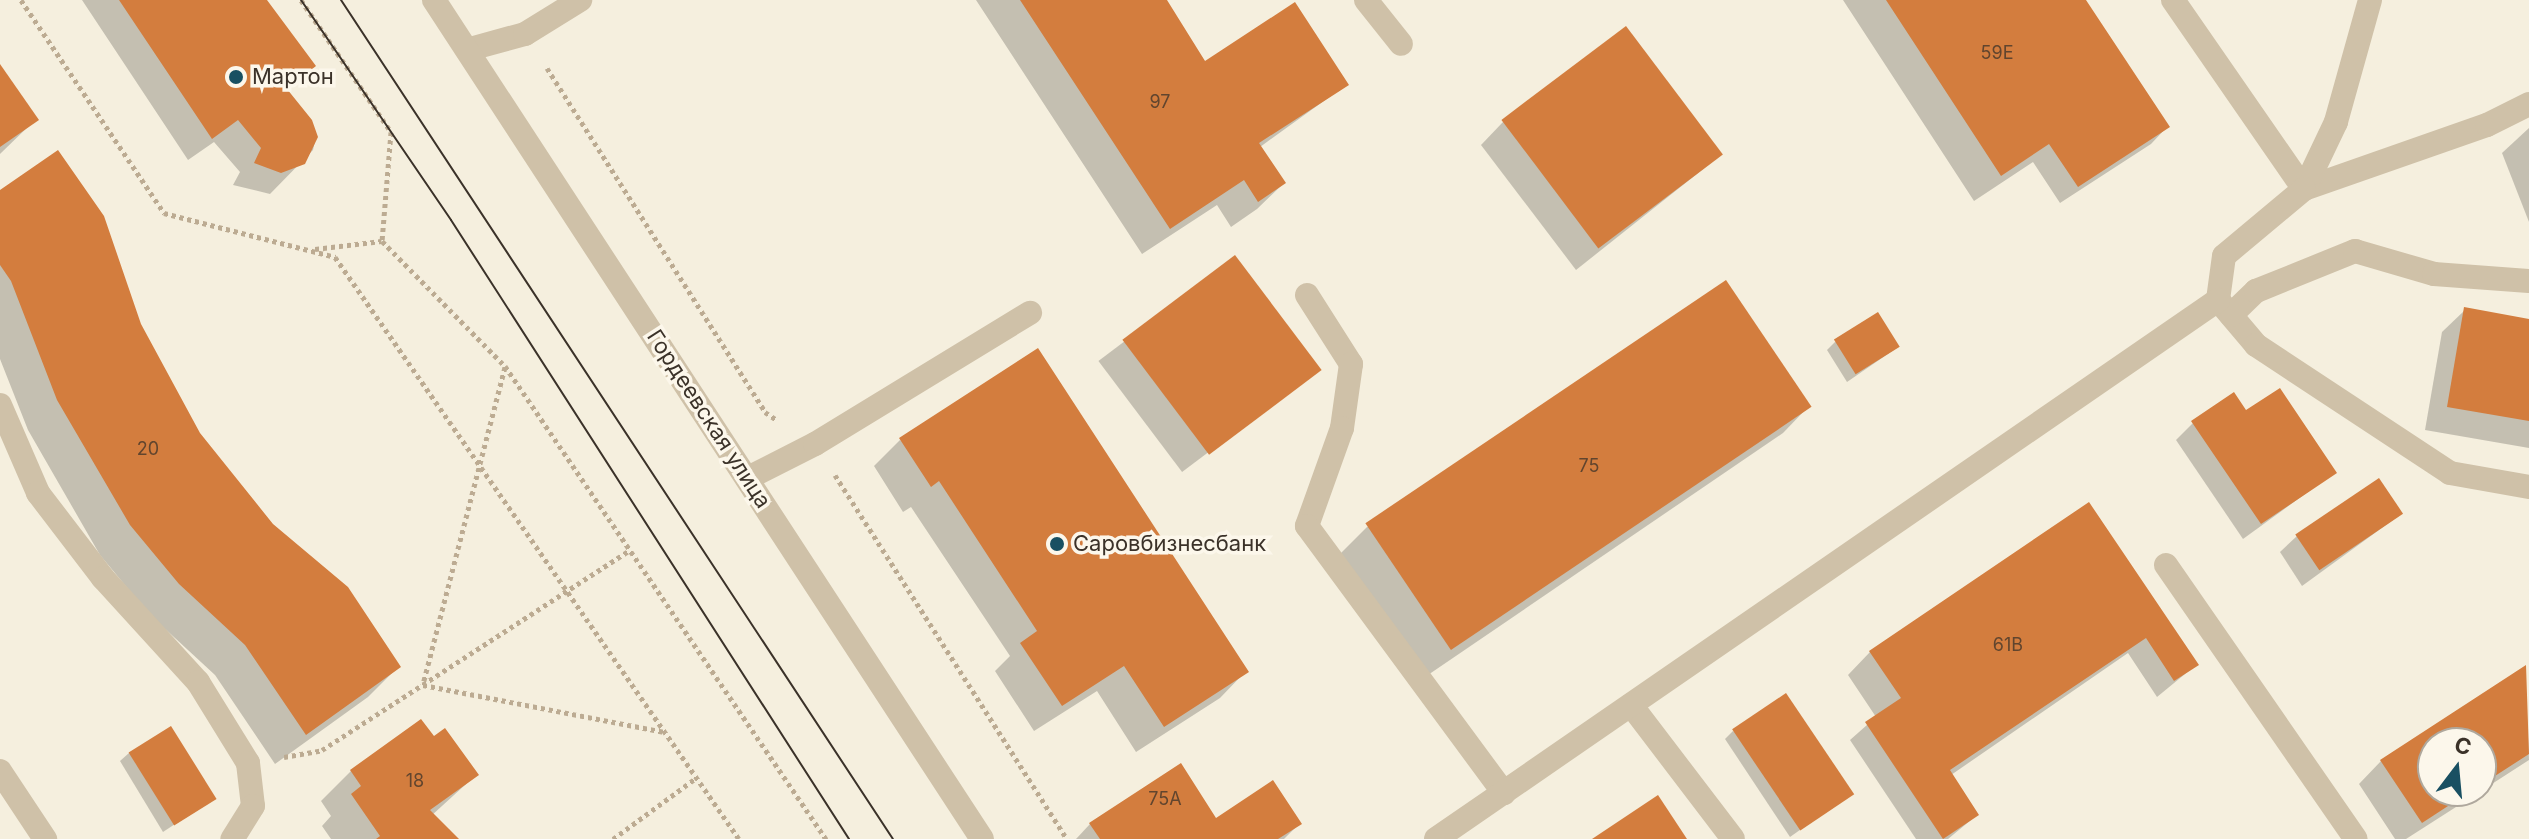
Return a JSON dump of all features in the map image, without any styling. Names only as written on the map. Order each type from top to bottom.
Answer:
[{"type":"street","name":"Гордеевская улица","points":[[434,0],[470,49],[982,839]]},
{"type":"street","points":[[470,49],[525,34],[580,0]]},
{"type":"street","points":[[1366,0],[1401,44]]},
{"type":"street","points":[[2173,0],[2304,189]]},
{"type":"street","points":[[2304,189],[2336,122],[2370,0]]},
{"type":"street","points":[[2529,104],[2487,125],[2304,189],[2224,256],[2224,308],[2256,345],[2450,473],[2529,487]]},
{"type":"street","points":[[1436,839],[1464,830],[1504,793],[1631,705],[2224,308],[2256,291],[2355,251],[2434,274],[2529,281]]},
{"type":"street","points":[[1307,295],[1351,364],[1342,428],[1307,526],[1504,793]]},
{"type":"street","points":[[748,478],[815,444],[1030,313]]},
{"type":"street","points":[[0,405],[38,493],[103,578],[198,682],[248,763],[253,806],[232,839]]},
{"type":"street","points":[[2166,565],[2356,839]]},
{"type":"street","points":[[1631,705],[1733,839]]},
{"type":"street","points":[[0,771],[45,839]]},
{"type":"path","points":[[21,0],[164,213],[335,257],[739,839]]},
{"type":"path","points":[[301,0],[391,132],[382,241],[505,366],[826,839]]},
{"type":"path","points":[[309,250],[382,241]]},
{"type":"path","points":[[423,685],[482,468],[505,366]]},
{"type":"path","points":[[248,763],[322,750],[631,549]]},
{"type":"path","points":[[423,685],[665,732]]},
{"type":"path","points":[[613,839],[696,778]]},
{"type":"building","name":"Мартон","points":[[119,0],[267,0],[316,66],[287,89],[312,120],[318,137],[305,164],[281,173],[254,163],[261,148],[238,120],[212,139]]},
{"type":"building","points":[[1020,0],[1167,0],[1205,61],[1295,2],[1349,85],[1259,143],[1286,183],[1258,202],[1244,180],[1170,229]]},
{"type":"building","points":[[1886,0],[2086,0],[2170,127],[2078,187],[2049,144],[2001,176]]},
{"type":"building","points":[[1626,26],[1723,155],[1598,248],[1501,120]]},
{"type":"building","points":[[0,64],[39,120],[0,147]]},
{"type":"building","points":[[58,150],[104,216],[141,324],[200,433],[273,524],[348,587],[401,667],[306,735],[245,645],[179,584],[130,525],[57,400],[11,281],[0,265],[0,190]]},
{"type":"building","points":[[1235,255],[1322,370],[1209,455],[1122,340]]},
{"type":"building","points":[[1726,280],[1812,407],[1451,650],[1365,523]]},
{"type":"building","points":[[2464,307],[2529,319],[2529,421],[2447,407]]},
{"type":"building","points":[[1878,312],[1900,347],[1856,374],[1834,340]]},
{"type":"building","points":[[1038,348],[1249,672],[1164,727],[1124,666],[1062,706],[1020,643],[1037,631],[939,481],[931,487],[899,438]]},
{"type":"building","points":[[2280,388],[2337,473],[2261,524],[2191,421],[2234,392],[2246,410]]},
{"type":"building","points":[[2379,478],[2403,514],[2319,570],[2295,534]]},
{"type":"building","points":[[2089,502],[2199,665],[2174,681],[2146,638],[1950,770],[1979,815],[1943,839],[1865,722],[1901,698],[1869,651]]},
{"type":"building","points":[[2526,665],[2529,754],[2497,775],[2497,727],[2431,727]]},
{"type":"building","points":[[1786,693],[1854,794],[1800,830],[1732,729]]},
{"type":"building","points":[[421,719],[434,736],[445,728],[479,775],[430,810],[459,839],[376,839],[380,836],[351,794],[361,786],[350,770]]},
{"type":"building","points":[[171,726],[217,799],[174,825],[129,752]]},
{"type":"building","points":[[2417,736],[2417,807],[2446,807],[2422,823],[2380,760]]},
{"type":"building","points":[[1181,763],[1216,818],[1273,780],[1302,824],[1278,839],[1100,839],[1089,823]]},
{"type":"building","points":[[1658,795],[1687,839],[1592,839]]},
{"type":"tram line","points":[[301,0],[451,220],[849,839]]},
{"type":"tram line","points":[[341,0],[893,839]]},
{"type":"place","name":"Мартон","points":[[236,77]]},
{"type":"place","name":"Саровбизнесбанк","points":[[1057,544]]}]
